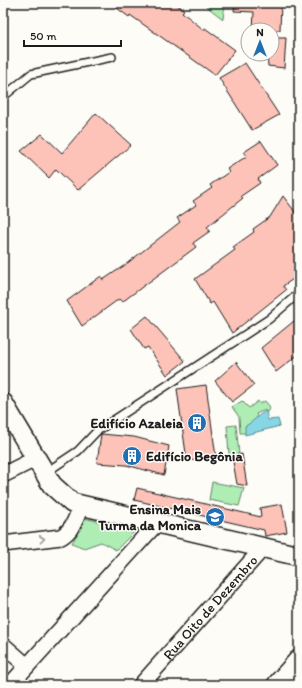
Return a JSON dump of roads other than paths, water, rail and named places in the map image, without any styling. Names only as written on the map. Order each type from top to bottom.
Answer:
[{"type":"main road","points":[[278,685],[299,661]]},
{"type":"street","points":[[3,403],[52,485],[60,494],[72,503],[156,524],[299,556]]},
{"type":"street","points":[[3,475],[41,465]]},
{"type":"street","points":[[3,544],[61,537],[68,533],[72,527],[81,506]]},
{"type":"street","points":[[10,685],[156,524]]},
{"type":"street","name":"Rua Oito de Dezembro","points":[[141,685],[262,548]]},
{"type":"street","points":[[3,645],[27,666]]},
{"type":"lane","points":[[3,96],[31,74],[112,57]]},
{"type":"lane","points":[[41,465],[78,451],[97,431],[269,319],[299,293]]},
{"type":"water","points":[[266,411],[268,420],[278,419],[280,426],[245,435],[245,426]]},
{"type":"place","name":"Edifício Azaleia","points":[[197,423]]},
{"type":"place","name":"Edifício Begônia","points":[[132,456]]},
{"type":"place","name":"Ensina Mais Turma da Monica","points":[[215,517]]}]
